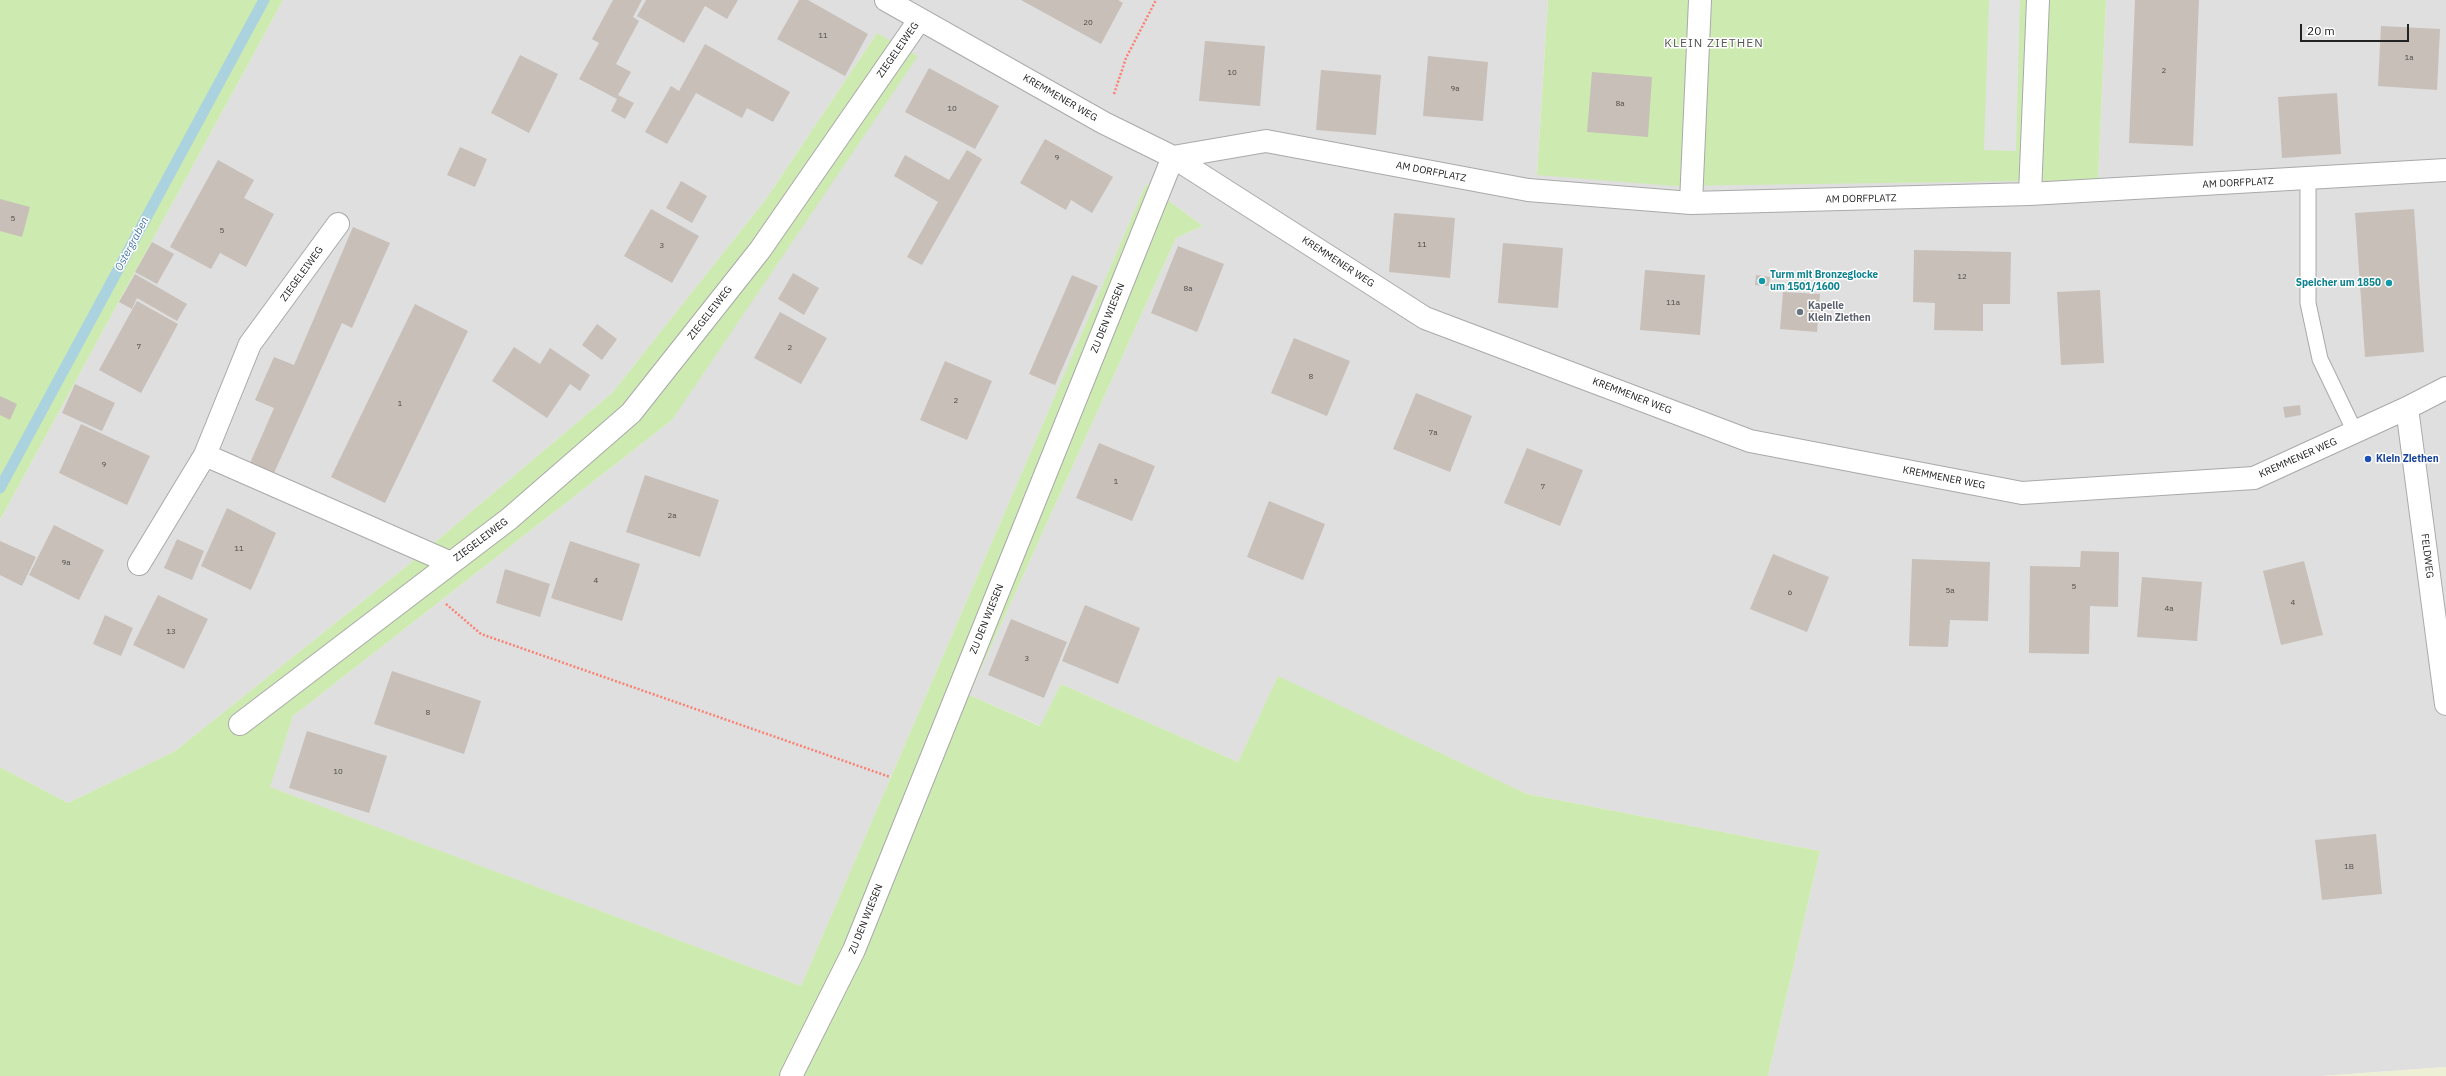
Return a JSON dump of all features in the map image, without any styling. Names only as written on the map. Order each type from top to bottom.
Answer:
[{"type":"street","name":"KREMMENER WEG","points":[[886,0],[1104,123],[1173,157],[1425,318],[1750,441],[2022,493],[2254,478],[2407,408],[2446,388]]},
{"type":"street","points":[[1691,203],[1700,0]]},
{"type":"street","points":[[2030,194],[2038,0]]},
{"type":"street","name":"ZIEGELEIWEG","points":[[240,724],[509,519],[631,413],[760,250],[920,19]]},
{"type":"street","name":"AM DORFPLATZ","points":[[1173,157],[1266,141],[1528,190],[1691,203],[2030,194],[2446,170]]},
{"type":"street","name":"ZU DEN WIESEN","points":[[791,1076],[854,950],[1173,157]]},
{"type":"street","name":"ZIEGELEIWEG","points":[[139,564],[205,455],[250,344],[338,224]]},
{"type":"street","name":"FELDWEG","points":[[2407,408],[2446,704]]},
{"type":"street","name":"ZIEGELEIWEG","points":[[205,455],[451,563]]},
{"type":"lane","points":[[2308,179],[2308,303],[2320,358],[2355,432]]},
{"type":"path","points":[[1104,123],[1126,58],[1156,0]]},
{"type":"path","points":[[423,584],[481,634],[920,787]]},
{"type":"shaded area","points":[[283,0],[1548,0],[1537,174],[2098,179],[2106,0],[2446,0],[2446,1067],[2322,1076],[1768,1076],[1820,851],[1527,794],[1278,677],[1238,762],[1061,684],[1041,726],[969,695],[1176,238],[1203,226],[1146,184],[801,986],[269,787],[293,716],[672,420],[877,33],[766,199],[612,393],[408,565],[175,751],[68,803],[0,767],[0,520]]},
{"type":"shaded area","points":[[1989,0],[2020,0],[2016,151],[1984,150]]},
{"type":"green space","points":[[0,0],[283,0],[0,520]]},
{"type":"green space","points":[[1548,0],[2106,0],[2098,180],[1673,186],[1537,175]]},
{"type":"green space","points":[[877,33],[918,56],[672,420],[293,716],[270,787],[801,986],[1146,184],[1203,226],[1176,238],[969,695],[1040,726],[1061,684],[1238,762],[1278,676],[1527,794],[1820,851],[1768,1076],[0,1076],[0,767],[68,803],[175,751],[408,565],[612,393],[766,199]]},
{"type":"green space","points":[[2446,1067],[2446,1076],[2322,1076]]},
{"type":"building","points":[[613,0],[642,0],[633,17],[639,21],[616,64],[631,72],[618,95],[634,103],[625,119],[611,111],[617,99],[579,79],[599,43],[592,39]]},
{"type":"building","points":[[646,0],[738,0],[727,19],[705,6],[684,43],[637,16]]},
{"type":"building","points":[[799,0],[808,0],[868,34],[845,76],[777,39]]},
{"type":"building","points":[[1021,0],[1118,0],[1123,3],[1101,44]]},
{"type":"building","points":[[2135,0],[2199,0],[2193,146],[2129,143]]},
{"type":"building","points":[[2381,26],[2440,29],[2437,90],[2378,86]]},
{"type":"building","points":[[1205,41],[1265,46],[1260,106],[1199,101]]},
{"type":"building","points":[[705,44],[790,92],[773,122],[747,108],[742,118],[696,93],[667,144],[645,132],[671,86],[679,91]]},
{"type":"building","points":[[520,55],[558,74],[529,133],[491,113]]},
{"type":"building","points":[[1428,56],[1488,62],[1483,121],[1423,116]]},
{"type":"building","points":[[929,68],[999,106],[975,149],[905,112]]},
{"type":"building","points":[[1321,70],[1381,75],[1376,135],[1316,130]]},
{"type":"building","points":[[1592,72],[1652,77],[1648,137],[1587,132]]},
{"type":"building","points":[[2337,93],[2341,154],[2282,158],[2278,97]]},
{"type":"building","points":[[1045,139],[1113,177],[1092,213],[1071,200],[1066,210],[1020,183]]},
{"type":"building","points":[[460,147],[487,159],[475,187],[447,175]]},
{"type":"building","points":[[967,150],[982,159],[922,265],[907,257],[938,202],[894,176],[905,155],[949,180]]},
{"type":"building","points":[[218,160],[254,180],[244,198],[274,214],[246,267],[220,253],[211,269],[170,247]]},
{"type":"building","points":[[681,181],[707,196],[692,223],[666,208]]},
{"type":"building","points":[[0,199],[30,207],[22,237],[0,231]]},
{"type":"building","points":[[651,209],[699,236],[672,283],[624,256]]},
{"type":"building","name":"Speicher um 1850","points":[[2414,209],[2424,352],[2365,357],[2355,213]]},
{"type":"building","points":[[1394,213],[1455,218],[1450,278],[1389,272]]},
{"type":"building","points":[[353,227],[390,243],[352,328],[342,323],[274,473],[250,463],[274,408],[255,400],[274,357],[294,365]]},
{"type":"building","points":[[152,242],[174,254],[157,284],[135,272]]},
{"type":"building","points":[[1503,243],[1563,248],[1558,308],[1498,303]]},
{"type":"building","points":[[1178,246],[1224,264],[1197,332],[1151,313]]},
{"type":"building","points":[[1914,250],[2011,252],[2010,304],[1983,304],[1983,331],[1934,330],[1935,303],[1913,302]]},
{"type":"building","points":[[1645,270],[1705,275],[1700,335],[1640,330]]},
{"type":"building","points":[[793,273],[819,288],[804,315],[778,299]]},
{"type":"building","points":[[135,274],[187,304],[177,321],[137,298],[132,309],[119,302]]},
{"type":"building","points":[[1072,275],[1098,286],[1055,385],[1029,374]]},
{"type":"building","name":"Turm mit Bronzeglocke um 1501/1600","points":[[1756,275],[1770,277],[1769,286],[1755,285]]},
{"type":"building","points":[[2100,290],[2104,363],[2061,365],[2057,292]]},
{"type":"building","name":"Kapelle Klein Ziethen","points":[[1783,292],[1820,294],[1817,332],[1780,329]]},
{"type":"building","points":[[137,301],[178,324],[141,393],[99,370]]},
{"type":"building","points":[[415,304],[468,331],[385,503],[331,477]]},
{"type":"building","points":[[780,312],[827,338],[801,384],[754,358]]},
{"type":"building","points":[[597,324],[617,339],[602,360],[582,345]]},
{"type":"building","points":[[1294,338],[1350,361],[1327,416],[1271,393]]},
{"type":"building","points":[[514,347],[540,364],[550,348],[590,375],[580,391],[570,384],[547,418],[492,381]]},
{"type":"building","points":[[945,361],[992,381],[967,440],[920,420]]},
{"type":"building","points":[[75,384],[115,403],[102,431],[62,413]]},
{"type":"building","points":[[1416,393],[1472,416],[1450,472],[1393,449]]},
{"type":"building","points":[[0,396],[17,404],[10,420],[0,415]]},
{"type":"building","points":[[2300,405],[2301,415],[2285,418],[2283,407]]},
{"type":"building","points":[[81,424],[150,456],[127,505],[59,473]]},
{"type":"building","points":[[1099,443],[1155,466],[1132,521],[1076,498]]},
{"type":"building","points":[[1527,448],[1583,470],[1560,526],[1504,503]]},
{"type":"building","points":[[645,475],[719,500],[700,557],[626,532]]},
{"type":"building","points":[[1269,501],[1325,524],[1303,580],[1247,557]]},
{"type":"building","points":[[227,508],[276,533],[251,590],[201,566]]},
{"type":"building","points":[[54,525],[104,550],[79,600],[29,575]]},
{"type":"building","points":[[177,539],[204,551],[192,580],[164,568]]},
{"type":"building","points":[[0,541],[36,557],[22,586],[0,575]]},
{"type":"building","points":[[570,541],[640,564],[622,621],[551,598]]},
{"type":"building","points":[[2081,551],[2119,552],[2118,607],[2090,606],[2089,654],[2029,653],[2030,566],[2080,567]]},
{"type":"building","points":[[1773,554],[1829,577],[1807,632],[1750,609]]},
{"type":"building","points":[[1912,559],[1990,562],[1988,621],[1950,620],[1948,647],[1909,646]]},
{"type":"building","points":[[2304,561],[2323,635],[2281,645],[2263,571]]},
{"type":"building","points":[[505,569],[550,584],[540,617],[496,603]]},
{"type":"building","points":[[2142,577],[2202,582],[2197,641],[2137,637]]},
{"type":"building","points":[[158,595],[208,619],[184,669],[133,645]]},
{"type":"building","points":[[1085,605],[1140,628],[1118,684],[1062,661]]},
{"type":"building","points":[[105,615],[133,628],[121,656],[93,644]]},
{"type":"building","points":[[1011,619],[1067,642],[1044,698],[988,675]]},
{"type":"building","points":[[392,671],[481,701],[464,754],[374,724]]},
{"type":"building","points":[[307,731],[387,756],[369,813],[289,788]]},
{"type":"building","points":[[2376,834],[2382,894],[2322,900],[2315,840]]},
{"type":"waterway","name":"Ostergraben","points":[[0,488],[264,0]]},
{"type":"place","name":"Turm mit Bronzeglocke um 1501/1600","points":[[1762,281]]},
{"type":"place","name":"Speicher um 1850","points":[[2389,283]]},
{"type":"place","name":"Kapelle Klein Ziethen","points":[[1800,312]]},
{"type":"place","name":"Klein Ziethen","points":[[2368,459]]},
{"type":"district","name":"KLEIN ZIETHEN","points":[[1714,44]]}]
